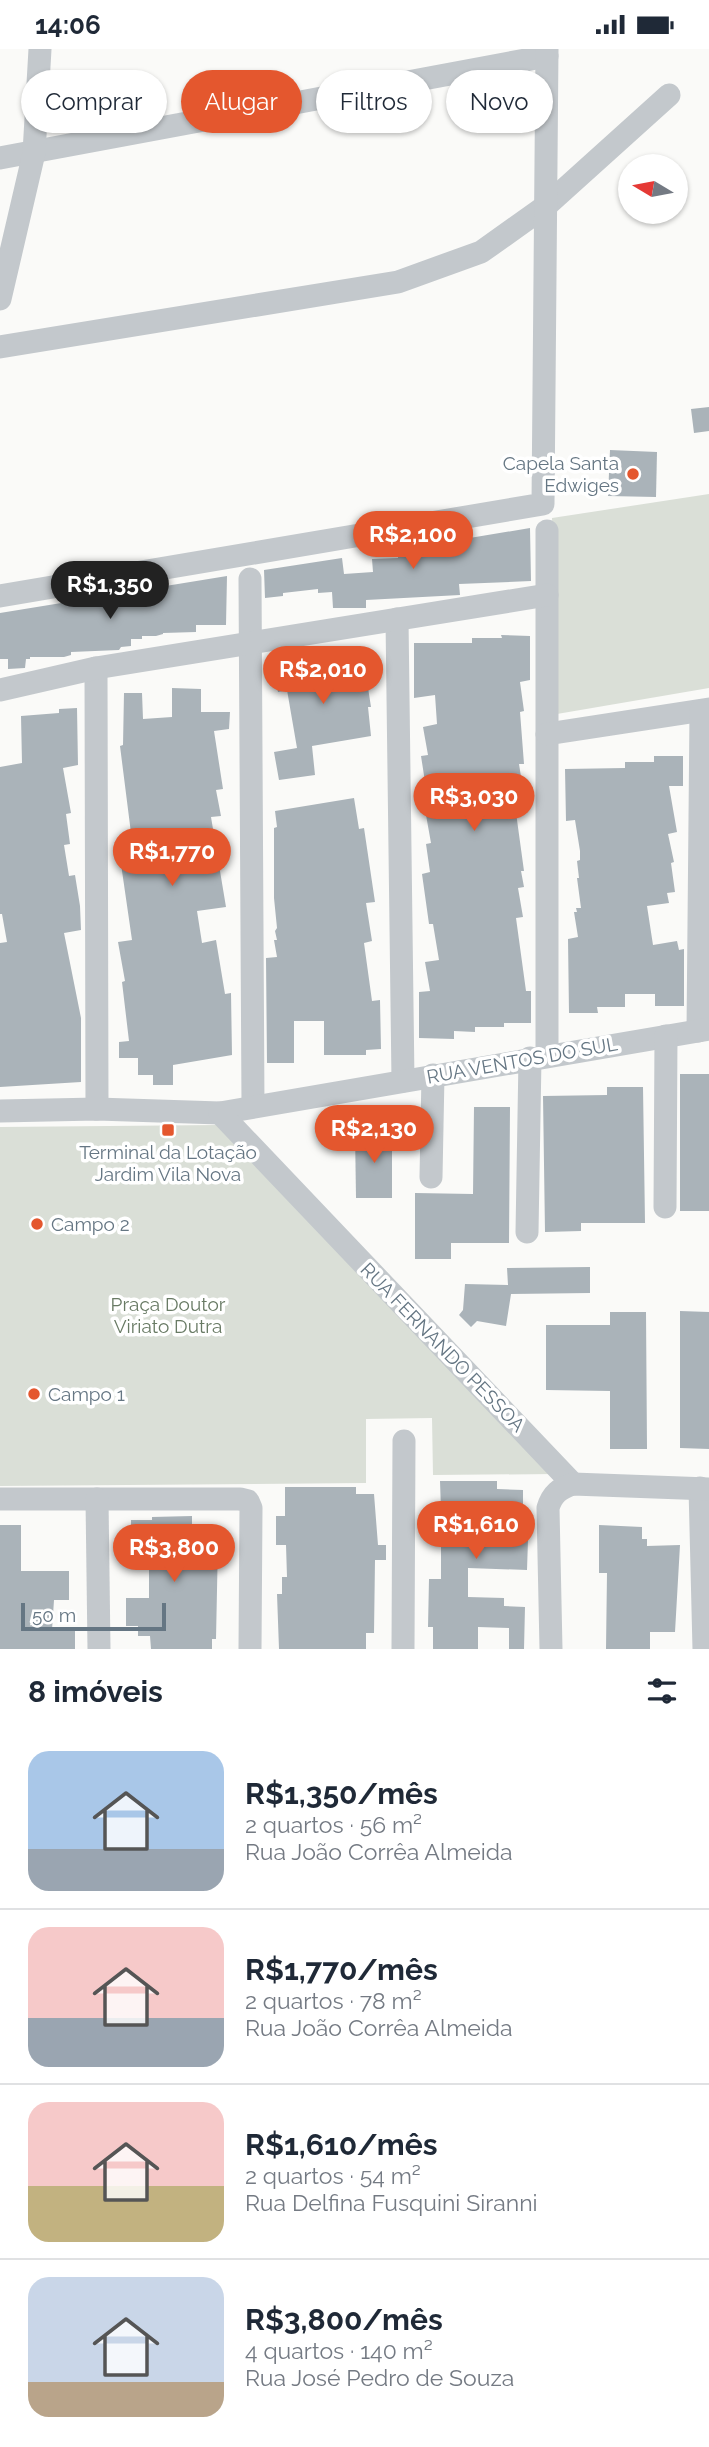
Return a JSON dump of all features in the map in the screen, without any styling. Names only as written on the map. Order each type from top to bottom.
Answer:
[{"type":"street","points":[[0,299],[34,153],[40,49]]},
{"type":"street","points":[[0,158],[547,52],[543,503],[0,596]]},
{"type":"street","points":[[0,347],[398,282],[481,252],[547,205],[669,96]]},
{"type":"street","points":[[527,1231],[538,1057],[547,734],[547,531]]},
{"type":"street","points":[[250,579],[253,1107]]},
{"type":"street","points":[[0,690],[96,668],[547,595]]},
{"type":"street","points":[[397,619],[403,1081]]},
{"type":"street","points":[[96,668],[97,1109]]},
{"type":"street","points":[[547,734],[705,710],[704,1030]]},
{"type":"street","name":"RUA VENTOS DO SUL","points":[[0,1111],[97,1109],[220,1113],[704,1030]]},
{"type":"street","points":[[665,1207],[666,1036]]},
{"type":"street","points":[[431,1177],[433,1075]]},
{"type":"street","name":"RUA FERNANDO PESSOA","points":[[220,1113],[573,1484]]},
{"type":"street","points":[[403,1649],[404,1441]]},
{"type":"street","points":[[551,1649],[548,1508],[561,1488],[573,1484],[705,1489],[704,1649]]},
{"type":"street","points":[[0,1499],[248,1501],[251,1508],[250,1649]]},
{"type":"street","points":[[97,1499],[99,1649]]},
{"type":"green space","points":[[709,494],[709,688],[557,714],[552,518]]},
{"type":"green space","name":"Praça Doutor Viriato Dutra","points":[[217,1125],[555,1474],[433,1475],[432,1418],[366,1419],[366,1483],[0,1486],[0,1127]]},
{"type":"building","points":[[709,407],[709,431],[694,433],[691,409]]},
{"type":"building","name":"Capela Santa Edwiges","points":[[610,450],[657,452],[656,497],[608,496]]},
{"type":"building","points":[[530,528],[531,581],[459,584],[460,595],[366,600],[366,608],[333,608],[332,592],[318,593],[318,589],[265,598],[264,570],[342,558],[344,574],[373,572],[372,559],[398,558],[398,550]]},
{"type":"building","points":[[227,576],[226,625],[196,625],[196,632],[142,636],[142,639],[131,639],[131,646],[121,647],[119,650],[71,652],[71,655],[64,657],[30,657],[26,659],[25,668],[8,669],[8,659],[0,659],[0,613]]},
{"type":"building","points":[[501,635],[530,636],[530,680],[520,682],[524,711],[520,712],[524,764],[519,764],[522,783],[518,784],[520,797],[514,798],[524,871],[521,871],[524,887],[518,888],[523,917],[516,918],[526,991],[531,991],[531,1023],[475,1027],[475,1032],[454,1031],[454,1039],[419,1038],[419,992],[430,991],[425,962],[439,960],[433,924],[429,924],[422,874],[430,872],[426,844],[431,843],[426,815],[430,814],[421,756],[428,755],[423,727],[437,724],[435,695],[414,698],[414,643],[472,643],[472,638],[502,638]]},
{"type":"building","points":[[362,649],[371,707],[368,707],[371,736],[312,746],[315,775],[279,780],[274,752],[297,748],[287,690],[278,692],[273,664]]},
{"type":"building","points":[[172,688],[201,689],[201,712],[230,712],[229,729],[214,731],[223,789],[216,790],[221,816],[211,817],[226,907],[197,911],[202,943],[216,940],[225,994],[231,993],[232,1055],[173,1065],[173,1085],[153,1085],[153,1075],[138,1075],[138,1058],[119,1058],[119,1042],[129,1041],[122,982],[125,981],[118,942],[132,940],[121,864],[129,863],[124,834],[131,833],[120,746],[123,745],[124,693],[142,693],[143,719],[172,717]]},
{"type":"building","points":[[77,708],[78,765],[63,768],[71,813],[66,814],[70,844],[64,845],[69,876],[75,875],[81,930],[64,933],[81,1018],[81,1082],[0,1087],[0,943],[7,942],[0,914],[0,767],[22,763],[21,716],[59,713],[59,709]]},
{"type":"building","points":[[654,756],[683,756],[683,786],[669,786],[677,832],[668,834],[674,862],[671,863],[675,892],[667,893],[669,903],[647,906],[653,945],[677,941],[679,950],[684,949],[684,1006],[655,1006],[655,994],[625,994],[625,1007],[597,1007],[598,1013],[569,1013],[568,939],[578,937],[574,912],[577,912],[576,908],[581,908],[577,878],[580,851],[575,820],[566,821],[565,769],[625,768],[625,762],[654,762]]},
{"type":"building","points":[[354,798],[359,829],[364,828],[375,902],[366,903],[372,941],[364,943],[372,1001],[380,1000],[381,1049],[366,1050],[366,1055],[324,1055],[324,1021],[294,1021],[294,1063],[267,1063],[266,958],[277,957],[274,940],[277,940],[274,898],[274,828],[277,827],[275,811]]},
{"type":"building","points":[[680,1074],[709,1074],[709,1211],[680,1211]]},
{"type":"building","points":[[607,1087],[643,1087],[645,1223],[581,1223],[581,1231],[545,1232],[543,1096],[607,1095]]},
{"type":"building","points":[[474,1107],[510,1107],[509,1243],[451,1243],[451,1259],[415,1259],[415,1193],[473,1194]]},
{"type":"building","points":[[355,1132],[392,1132],[392,1198],[356,1198]]},
{"type":"building","points":[[590,1267],[590,1293],[511,1294],[506,1326],[477,1321],[471,1327],[459,1315],[463,1310],[465,1284],[508,1285],[507,1268]]},
{"type":"building","points":[[680,1311],[709,1312],[709,1449],[680,1448]]},
{"type":"building","points":[[610,1312],[646,1312],[647,1449],[610,1449],[610,1391],[546,1390],[546,1325],[610,1325]]},
{"type":"building","points":[[440,1481],[497,1481],[497,1489],[523,1490],[523,1510],[529,1510],[527,1570],[468,1568],[468,1597],[504,1598],[504,1606],[525,1607],[524,1649],[509,1649],[509,1628],[478,1627],[478,1649],[433,1649],[433,1627],[428,1627],[429,1579],[441,1579],[441,1540],[427,1540],[427,1511],[441,1510]]},
{"type":"building","points":[[285,1487],[356,1487],[356,1494],[374,1494],[378,1545],[386,1545],[386,1560],[375,1560],[374,1633],[366,1633],[366,1649],[279,1649],[277,1594],[282,1594],[282,1577],[287,1577],[286,1545],[276,1545],[276,1516],[285,1516]]},
{"type":"building","points":[[192,1516],[192,1541],[218,1541],[216,1639],[212,1639],[212,1649],[151,1649],[150,1636],[138,1636],[138,1626],[126,1626],[126,1598],[149,1598],[149,1566],[125,1566],[125,1528],[131,1528],[131,1520]]},
{"type":"building","points":[[0,1525],[21,1525],[21,1571],[69,1571],[69,1600],[54,1600],[52,1630],[75,1631],[75,1649],[0,1649]]},
{"type":"building","points":[[599,1525],[642,1527],[642,1539],[647,1539],[647,1546],[680,1545],[675,1632],[650,1632],[650,1649],[606,1649],[607,1573],[599,1573]]},
{"type":"place","name":"Capela Santa Edwiges","points":[[633,474]]},
{"type":"place","name":"Terminal da Lotação Jardim Vila Nova","points":[[168,1130]]},
{"type":"place","name":"Campo 2","points":[[37,1224]]},
{"type":"place","name":"Campo 1","points":[[34,1394]]}]
